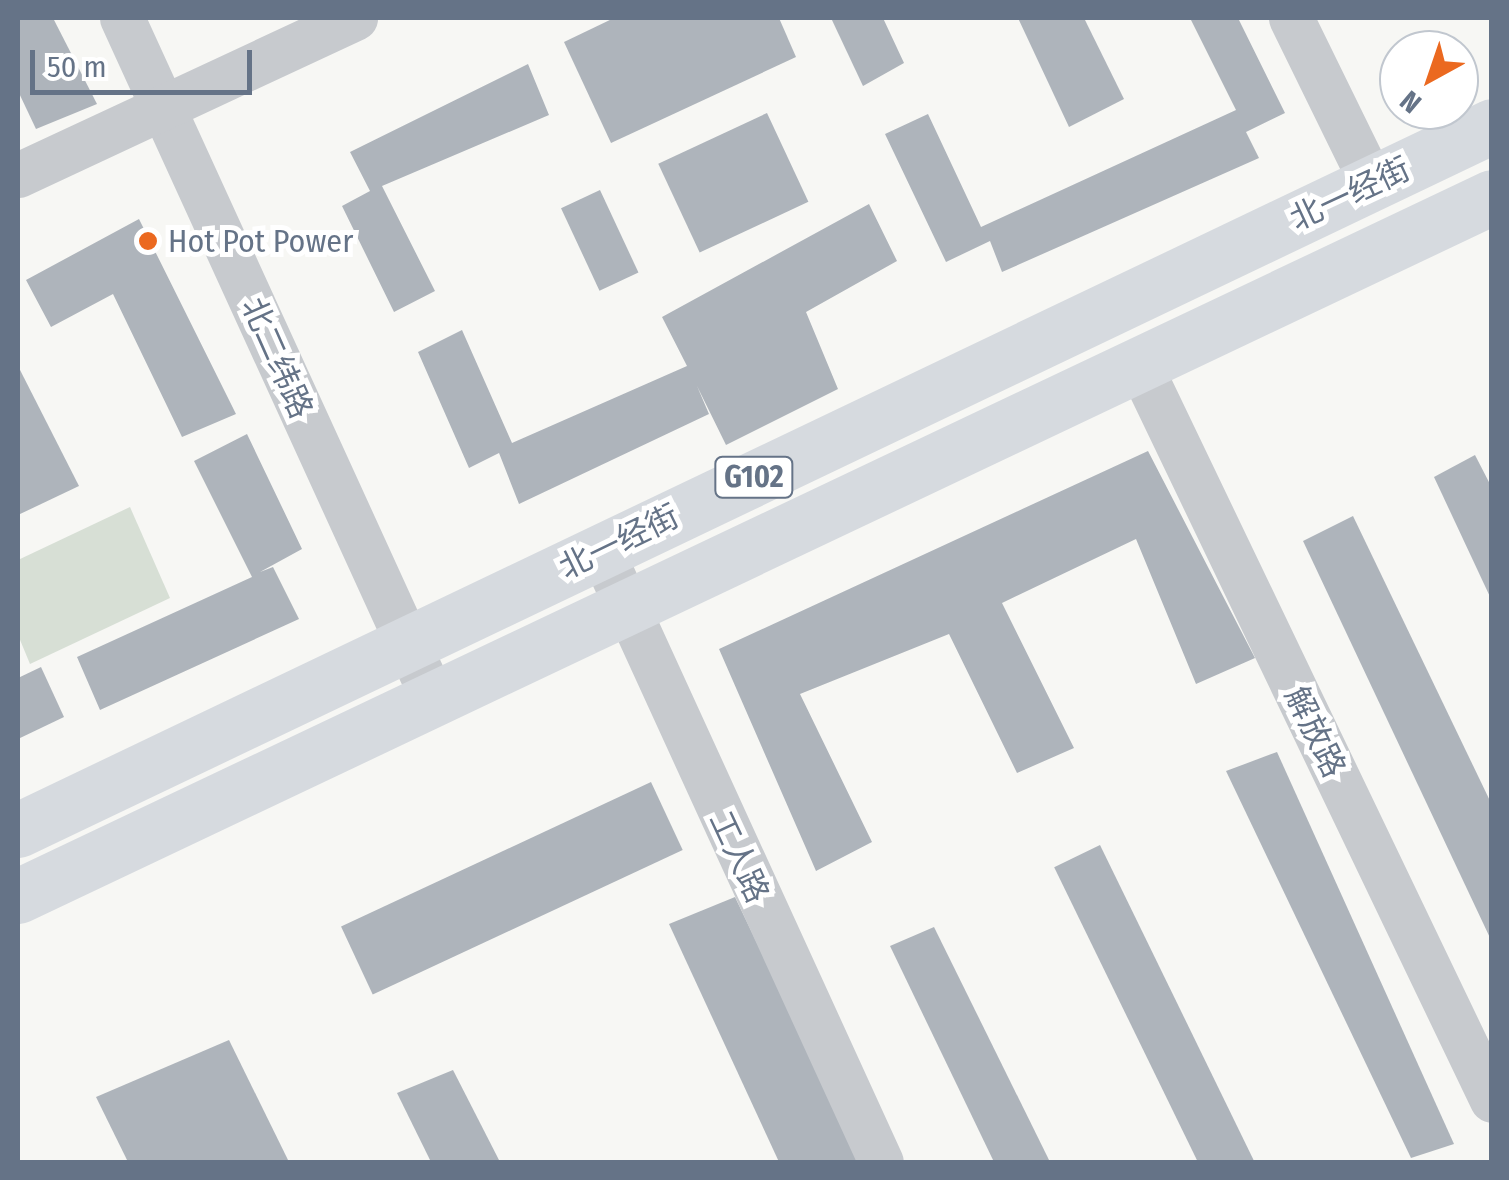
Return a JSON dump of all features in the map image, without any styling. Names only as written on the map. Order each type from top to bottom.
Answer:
[{"type":"highway","name":"北一经街","points":[[18,830],[1492,126]]},
{"type":"highway","name":"北一经街","points":[[18,896],[1492,198]]},
{"type":"street","name":"北二纬路","points":[[122,18],[164,102],[433,699]]},
{"type":"street","points":[[18,175],[164,102],[355,18]]},
{"type":"street","points":[[1291,18],[1372,183]]},
{"type":"street","name":"解放路","points":[[1139,364],[1492,1100]]},
{"type":"street","name":"工人路","points":[[601,550],[623,609],[882,1162]]},
{"type":"shaded area","points":[[130,507],[170,598],[30,664],[18,635],[18,560]]},
{"type":"building","points":[[18,18],[53,18],[97,104],[36,129],[18,91]]},
{"type":"building","points":[[614,18],[779,18],[796,57],[611,143],[564,42]]},
{"type":"building","points":[[831,18],[883,18],[904,63],[863,86]]},
{"type":"building","points":[[1018,18],[1084,18],[1124,99],[1069,127]]},
{"type":"building","points":[[1190,18],[1238,18],[1285,113],[1246,132],[1259,158],[1002,272],[990,241],[946,262],[885,134],[928,114],[981,227],[1236,110]]},
{"type":"building","points":[[528,64],[549,115],[382,186],[435,291],[394,312],[342,206],[370,191],[350,152]]},
{"type":"building","points":[[767,113],[808,202],[700,253],[658,164]]},
{"type":"building","points":[[600,190],[638,272],[599,291],[561,208]]},
{"type":"building","points":[[869,204],[897,261],[806,312],[838,389],[726,445],[697,386],[709,414],[519,504],[499,453],[469,468],[418,352],[462,330],[512,443],[687,366],[662,317]]},
{"type":"building","points":[[139,219],[236,414],[182,437],[113,294],[51,327],[26,280]]},
{"type":"building","points":[[18,366],[79,486],[18,515]]},
{"type":"building","points":[[247,434],[302,549],[260,572],[273,567],[299,619],[100,710],[77,657],[252,577],[194,461]]},
{"type":"building","points":[[1148,451],[1255,658],[1196,684],[1136,539],[1002,603],[1074,748],[1017,773],[949,634],[800,694],[872,842],[816,871],[719,649]]},
{"type":"building","points":[[1475,455],[1492,488],[1492,601],[1434,477]]},
{"type":"building","points":[[1353,516],[1492,805],[1492,942],[1303,541]]},
{"type":"building","points":[[41,667],[64,717],[18,739],[18,678]]},
{"type":"building","points":[[1277,752],[1454,1144],[1411,1158],[1226,771]]},
{"type":"building","points":[[651,782],[683,850],[373,995],[341,927]]},
{"type":"building","points":[[1100,845],[1254,1161],[1198,1162],[1054,867]]},
{"type":"building","points":[[735,897],[862,1162],[779,1162],[669,924]]},
{"type":"building","points":[[934,927],[1050,1162],[994,1162],[890,946]]},
{"type":"building","points":[[229,1040],[289,1162],[128,1162],[96,1097]]},
{"type":"building","points":[[453,1070],[500,1162],[431,1162],[397,1093]]},
{"type":"place","name":"Hot Pot Power","points":[[148,241]]}]
